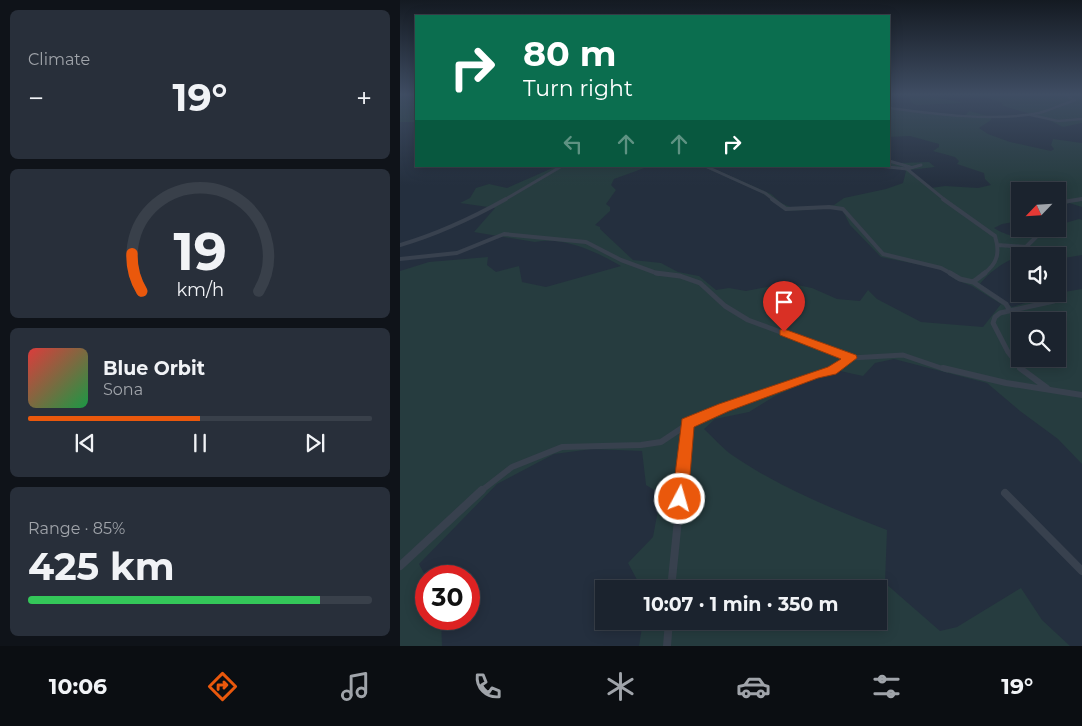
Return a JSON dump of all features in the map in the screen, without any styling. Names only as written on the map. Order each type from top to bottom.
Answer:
[{"type":"street","points":[[890,161],[908,168],[936,194],[991,232],[998,244],[998,257],[991,269],[973,282]]},
{"type":"street","points":[[890,167],[908,168],[921,165]]},
{"type":"street","points":[[400,245],[430,236],[475,216],[560,167]]},
{"type":"street","points":[[707,167],[765,193],[786,209],[829,207],[843,209],[883,254],[941,268],[960,279],[973,282],[1006,304],[1010,311]]},
{"type":"street","points":[[1066,202],[1082,199]]},
{"type":"street","points":[[400,259],[435,257],[466,251],[491,237],[504,234],[586,242],[621,260],[661,275],[680,276],[700,283],[725,306],[748,320],[851,358],[903,355],[957,372],[1023,386],[1082,395]]},
{"type":"street","points":[[998,244],[1026,247],[1035,238]]},
{"type":"street","points":[[1050,302],[1010,311],[995,317],[993,323],[1002,344],[1012,359],[1027,375],[1050,389]]},
{"type":"street","points":[[400,566],[492,481],[512,467],[562,447],[641,445],[661,442],[687,423],[816,374],[832,371],[851,358]]},
{"type":"street","points":[[673,580],[687,423]]},
{"type":"street","points":[[1005,493],[1082,572]]},
{"type":"street","points":[[667,646],[668,630]]},
{"type":"green space","points":[[890,125],[983,125],[979,128],[988,134],[1010,142],[1051,151],[1054,149],[1051,145],[1053,139],[1082,143],[1082,207],[1069,203],[1066,205],[1066,182],[1011,182],[1011,222],[994,228],[1011,236],[1011,238],[1066,238],[1066,223],[1079,219],[1082,220],[1082,255],[1066,258],[1066,247],[1011,247],[1011,260],[990,274],[980,284],[1012,307],[1028,302],[1066,302],[1066,292],[1082,289],[1082,464],[1058,439],[1020,411],[987,383],[894,359],[875,363],[863,376],[840,371],[802,384],[775,396],[749,412],[715,419],[704,429],[732,455],[769,478],[827,506],[887,530],[885,580],[637,580],[628,563],[653,537],[661,494],[646,485],[642,451],[592,449],[554,454],[497,484],[420,565],[415,565],[415,630],[441,630],[442,646],[400,646],[400,271],[429,262],[488,257],[487,265],[496,272],[519,266],[522,282],[546,287],[621,266],[580,246],[569,243],[557,241],[535,242],[474,232],[495,208],[460,203],[470,198],[476,188],[489,184],[507,188],[555,167],[647,167],[614,179],[611,185],[616,190],[606,204],[610,207],[610,211],[595,225],[600,227],[633,260],[661,263],[678,272],[699,276],[716,290],[729,288],[746,291],[788,283],[812,288],[837,299],[860,301],[868,290],[877,299],[921,322],[983,327],[1001,304],[972,286],[956,280],[941,269],[881,257],[850,225],[843,211],[835,208],[789,211],[762,193],[704,167],[710,167],[771,194],[781,203],[795,209],[834,205],[844,198],[886,189],[903,183],[906,171],[890,165],[890,159],[898,163],[929,162],[935,167],[909,170],[931,188],[945,186],[978,188],[991,185],[985,179],[984,173],[957,164],[959,161],[955,157],[933,151],[939,147],[939,144],[910,136],[890,137]]},
{"type":"green space","points":[[887,585],[940,631],[957,627],[1021,588],[1042,620],[1070,646],[639,646],[642,630],[887,630]]},
{"type":"route","points":[[680,499],[687,423],[816,374],[832,371],[851,358],[838,351],[784,332]]}]
